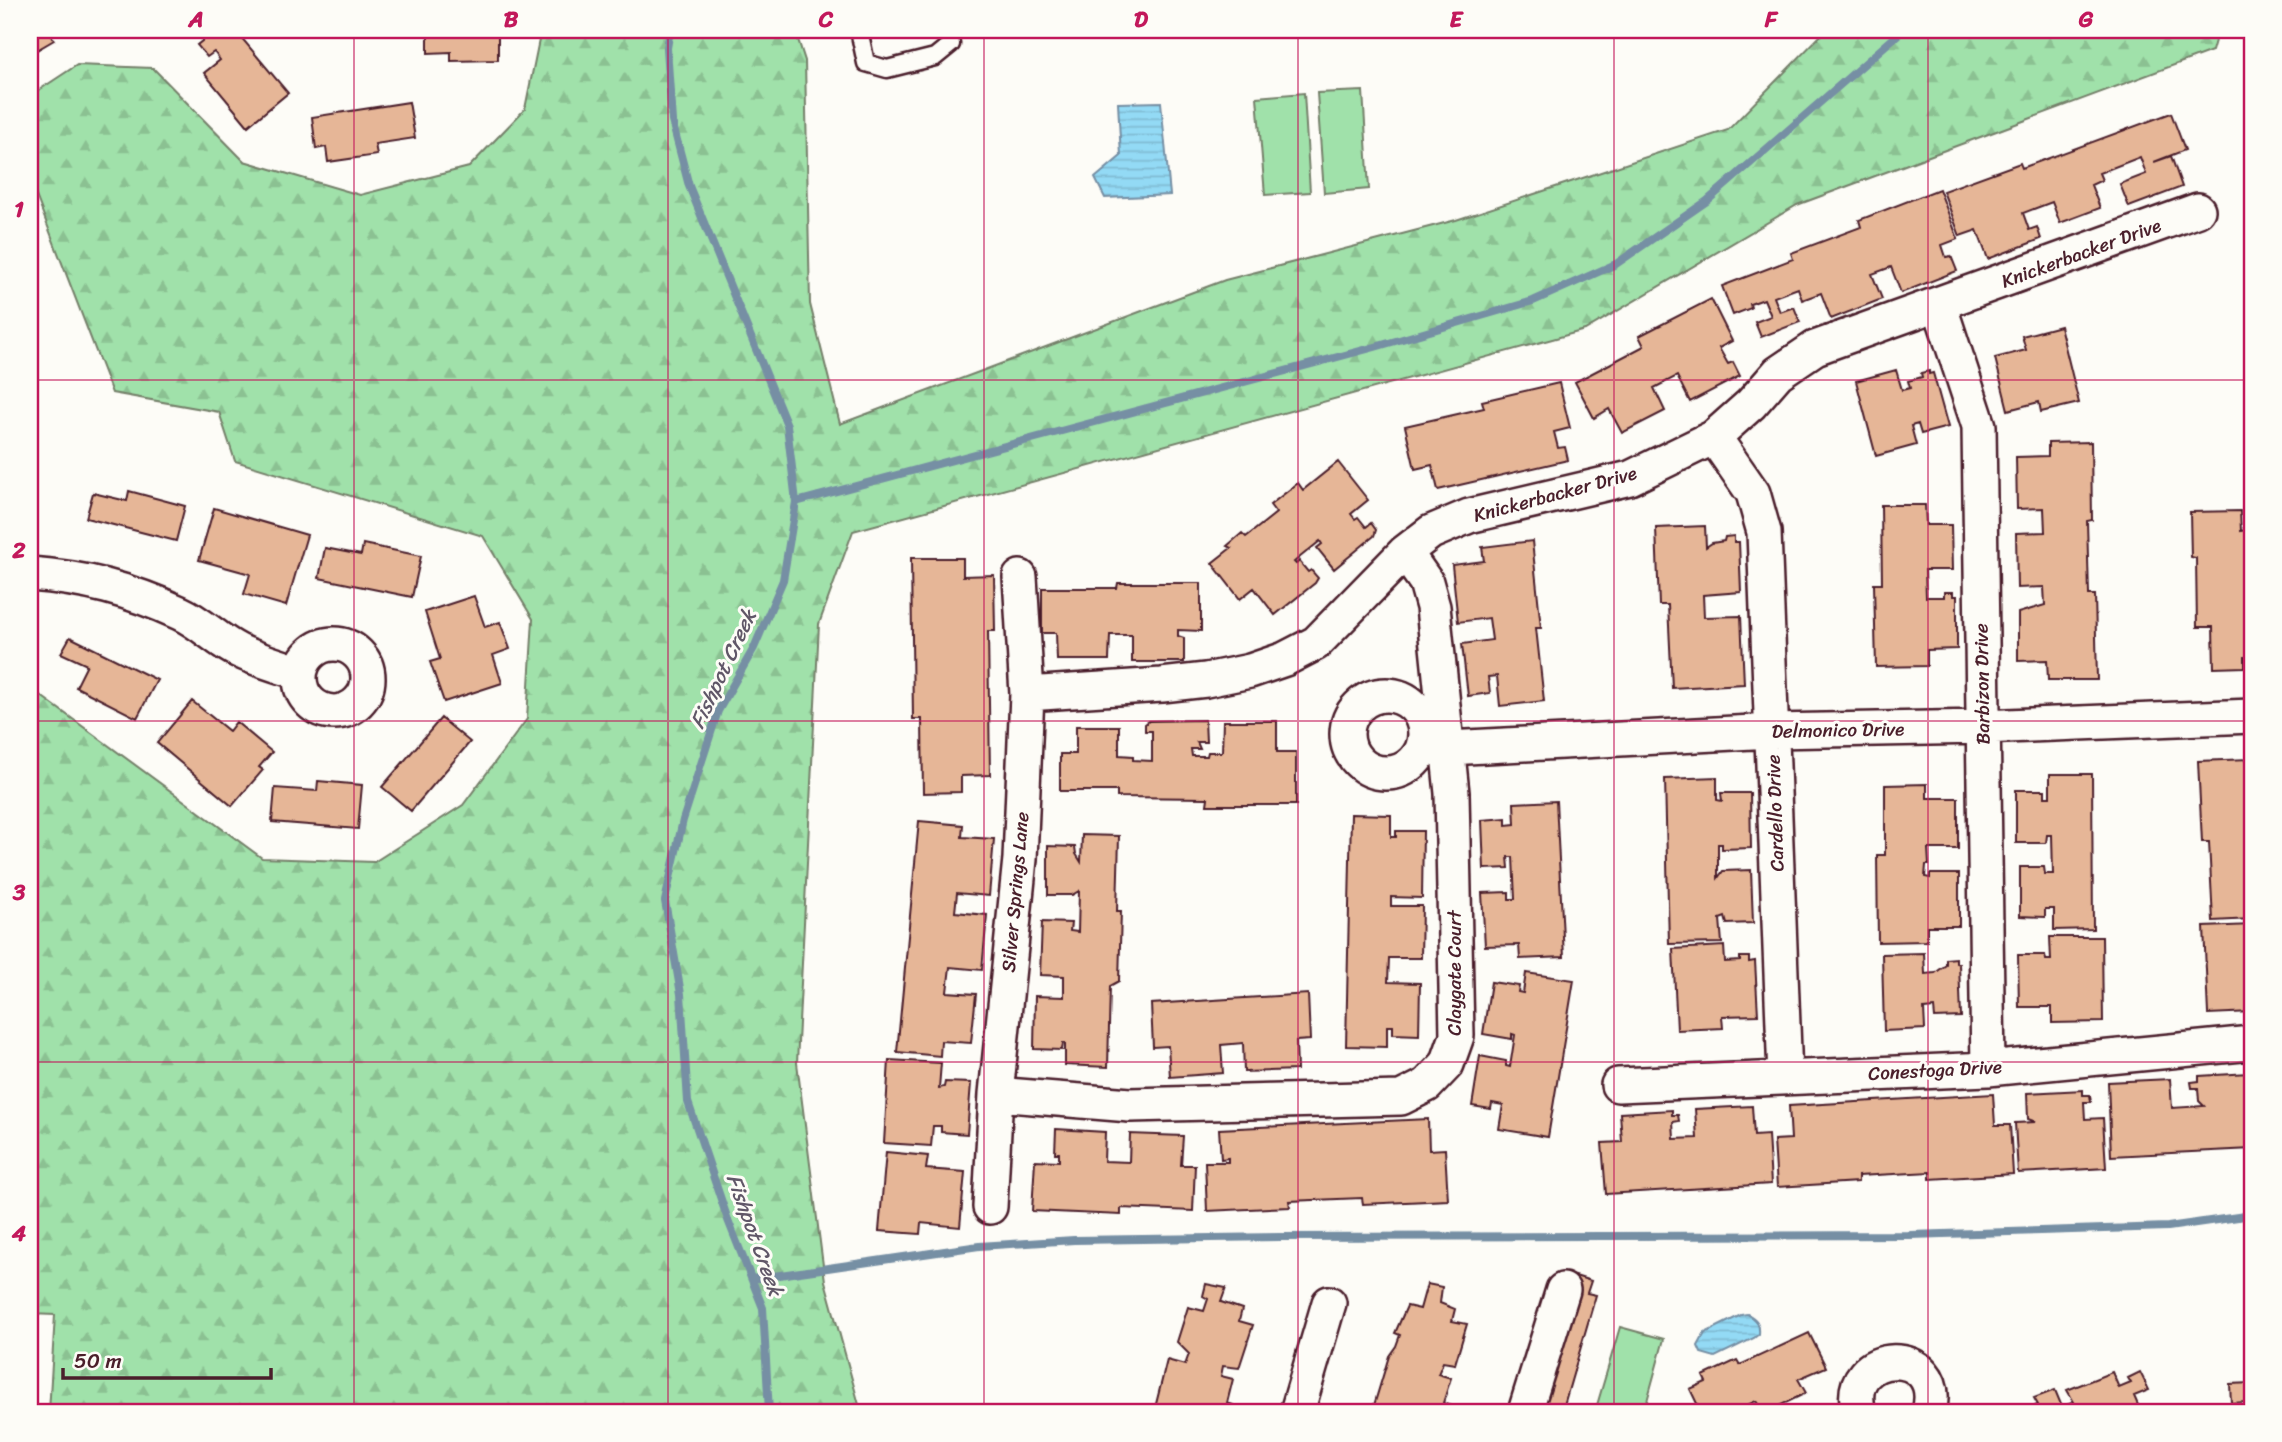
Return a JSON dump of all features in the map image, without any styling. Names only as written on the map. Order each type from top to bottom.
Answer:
[{"type":"street","name":"Knickerbacker Drive","points":[[1027,694],[1206,680],[1250,671],[1284,659],[1316,643],[1405,552],[1431,532],[1469,516],[1630,478],[1714,437],[1751,404],[1778,373],[1815,348],[2198,210]]},
{"type":"street","name":"Barbizon Drive","points":[[1939,304],[1979,426],[1988,1069]]},
{"type":"street","name":"Cardello Drive","points":[[1714,437],[1753,493],[1764,532],[1785,1077]]},
{"type":"street","name":"Claygate Court","points":[[996,1094],[1130,1105],[1401,1098],[1427,1085],[1447,1064],[1457,1036],[1452,793],[1436,744],[1433,607],[1426,582],[1405,552]]},
{"type":"street","points":[[30,574],[60,576],[124,589],[183,614],[237,650],[300,673]]},
{"type":"street","name":"Silver Springs Lane","points":[[990,1207],[996,1094],[1020,859],[1027,694],[1020,577]]},
{"type":"street","name":"Delmonico Drive","points":[[1436,744],[2252,716]]},
{"type":"street","name":"Conestoga Drive","points":[[1618,1085],[1988,1069],[2252,1043]]},
{"type":"street","points":[[1525,1412],[1563,1290]]},
{"type":"street","points":[[1297,1412],[1329,1303]]},
{"type":"street","points":[[1857,1412],[1856,1397],[1866,1373],[1886,1362],[1898,1361],[1919,1370],[1927,1379],[1931,1390],[1929,1412]]},
{"type":"lane","points":[[859,30],[866,63],[887,69],[935,57],[951,44],[947,30]]},
{"type":"green space","points":[[541,30],[795,30],[805,61],[810,304],[840,424],[1225,280],[1456,220],[1728,130],[1826,30],[2218,30],[2212,51],[1797,205],[1585,330],[853,531],[819,624],[797,1063],[825,1281],[861,1412],[49,1412],[55,1315],[30,1314],[30,695],[33,690],[262,858],[374,862],[463,805],[527,719],[533,619],[483,536],[235,461],[219,412],[112,393],[30,180],[30,96],[77,65],[153,68],[244,161],[360,195],[469,167],[525,109]]},
{"type":"green space","points":[[1363,91],[1369,189],[1324,193],[1317,93]]},
{"type":"green space","points":[[1304,93],[1310,192],[1265,195],[1257,97]]},
{"type":"green space","points":[[1620,1327],[1664,1339],[1644,1412],[1595,1412]]},
{"type":"water","points":[[1161,102],[1170,195],[1105,198],[1095,178],[1121,156],[1118,103]]},
{"type":"water","points":[[1747,1314],[1757,1322],[1759,1334],[1715,1357],[1701,1353],[1698,1346],[1705,1333]]},
{"type":"building","points":[[30,30],[48,30],[54,40],[30,54]]},
{"type":"building","points":[[62,30],[91,30],[62,33]]},
{"type":"building","points":[[216,30],[235,30],[288,93],[248,126],[204,73],[220,60],[214,52],[207,57],[197,45]]},
{"type":"building","points":[[428,30],[498,30],[498,60],[451,61],[451,52],[428,53]]},
{"type":"building","points":[[409,102],[415,138],[375,144],[377,155],[328,162],[326,147],[316,149],[312,117]]},
{"type":"building","points":[[2171,113],[2185,150],[2154,162],[2171,156],[2182,187],[2129,207],[2120,184],[2146,174],[2140,157],[2099,173],[2102,180],[2091,185],[2100,208],[2060,223],[2052,202],[2023,213],[2029,230],[2037,227],[2041,239],[1988,259],[1977,230],[1960,236],[1943,191],[2020,163],[2022,168]]},
{"type":"building","points":[[1939,189],[1958,239],[1942,245],[1946,257],[1951,256],[1957,271],[1901,293],[1891,267],[1872,274],[1882,299],[1831,319],[1821,293],[1802,300],[1798,288],[1774,297],[1780,312],[1794,307],[1800,322],[1761,337],[1755,322],[1771,316],[1764,299],[1733,315],[1722,286],[1793,259],[1791,253],[1861,227],[1859,220]]},
{"type":"building","points":[[1711,299],[1732,341],[1719,348],[1728,364],[1733,362],[1740,376],[1690,402],[1677,376],[1654,388],[1665,411],[1622,433],[1609,409],[1594,418],[1575,382],[1644,346],[1639,336]]},
{"type":"building","points":[[2060,326],[2079,403],[2041,412],[2039,402],[2008,410],[1995,358],[2026,350],[2022,336]]},
{"type":"building","points":[[1896,370],[1902,390],[1910,388],[1908,381],[1922,377],[1921,373],[1933,373],[1948,427],[1921,434],[1918,424],[1911,426],[1916,445],[1876,456],[1856,381]]},
{"type":"building","points":[[1559,383],[1570,428],[1554,432],[1558,448],[1565,447],[1568,460],[1438,490],[1432,465],[1415,469],[1405,426],[1484,408],[1482,401]]},
{"type":"building","points":[[2091,442],[2092,520],[2087,521],[2089,595],[2095,595],[2097,680],[2048,680],[2047,660],[2018,661],[2018,613],[2045,605],[2044,587],[2017,588],[2016,533],[2045,532],[2044,508],[2017,509],[2016,457],[2048,456],[2048,443]]},
{"type":"building","points":[[1338,462],[1368,500],[1351,514],[1355,519],[1358,517],[1366,527],[1371,523],[1376,530],[1374,536],[1334,569],[1317,548],[1322,544],[1320,541],[1294,562],[1296,564],[1299,561],[1308,572],[1311,570],[1318,578],[1315,583],[1275,615],[1254,588],[1240,599],[1212,563],[1231,548],[1227,546],[1242,533],[1246,537],[1276,513],[1270,505],[1298,483],[1303,490]]},
{"type":"building","points":[[129,491],[185,506],[176,541],[86,518],[93,493],[127,501]]},
{"type":"building","points":[[1881,505],[1925,505],[1926,525],[1951,525],[1952,570],[1925,570],[1926,597],[1944,597],[1944,592],[1953,592],[1953,596],[1957,596],[1957,649],[1927,650],[1927,666],[1876,667],[1874,584],[1882,584]]},
{"type":"building","points":[[214,508],[307,535],[286,606],[244,594],[250,574],[199,560]]},
{"type":"building","points":[[2240,511],[2241,531],[2252,527],[2252,578],[2244,579],[2245,603],[2252,602],[2252,657],[2245,657],[2245,667],[2214,668],[2213,627],[2197,627],[2196,558],[2191,557],[2190,512]]},
{"type":"building","points":[[1705,526],[1706,547],[1724,541],[1725,537],[1734,536],[1734,542],[1739,542],[1741,592],[1703,595],[1704,617],[1741,616],[1744,684],[1672,688],[1668,605],[1659,605],[1656,528]]},
{"type":"building","points":[[1532,541],[1541,628],[1536,628],[1544,701],[1500,706],[1497,676],[1488,677],[1490,693],[1468,696],[1462,644],[1492,640],[1489,618],[1458,622],[1452,565],[1484,561],[1482,547]]},
{"type":"building","points":[[363,544],[421,556],[412,597],[319,578],[325,548],[361,555]]},
{"type":"building","points":[[911,558],[963,558],[963,576],[994,575],[995,631],[988,631],[990,775],[961,776],[961,792],[923,793],[922,719],[913,719]]},
{"type":"building","points":[[1118,583],[1201,583],[1201,631],[1178,630],[1178,636],[1184,638],[1184,662],[1132,662],[1132,635],[1110,635],[1109,660],[1057,660],[1056,633],[1042,633],[1042,588],[1117,588]]},
{"type":"building","points":[[474,596],[485,627],[500,622],[510,649],[493,655],[502,683],[444,702],[430,662],[440,659],[425,612]]},
{"type":"building","points":[[70,637],[157,680],[137,718],[76,687],[87,665],[61,653]]},
{"type":"building","points":[[192,701],[229,731],[236,722],[272,752],[259,767],[263,770],[232,806],[157,743]]},
{"type":"building","points":[[441,718],[470,742],[411,811],[382,787]]},
{"type":"building","points":[[1205,720],[1206,742],[1197,742],[1200,749],[1191,749],[1192,756],[1222,752],[1223,721],[1277,721],[1277,752],[1296,752],[1296,805],[1207,805],[1208,798],[1117,797],[1117,791],[1060,791],[1060,754],[1076,754],[1076,726],[1119,726],[1119,755],[1133,756],[1133,760],[1152,761],[1152,731],[1145,731],[1145,724],[1149,721]]},
{"type":"building","points":[[2250,759],[2252,919],[2213,921],[2209,842],[2202,842],[2198,761]]},
{"type":"building","points":[[2050,774],[2092,774],[2093,929],[2054,930],[2054,909],[2045,909],[2045,917],[2020,916],[2020,867],[2044,867],[2045,874],[2053,874],[2052,835],[2047,835],[2046,843],[2016,843],[2016,790],[2045,790],[2045,797],[2050,797]]},
{"type":"building","points":[[1717,777],[1717,800],[1722,801],[1721,793],[1750,793],[1751,848],[1722,849],[1722,844],[1718,844],[1718,878],[1723,871],[1751,870],[1753,923],[1727,924],[1725,917],[1720,919],[1722,943],[1669,944],[1665,779]]},
{"type":"building","points":[[318,781],[362,785],[358,829],[272,822],[275,788],[317,791]]},
{"type":"building","points":[[1927,784],[1927,798],[1958,798],[1958,849],[1928,849],[1929,865],[1926,865],[1925,877],[1930,878],[1930,874],[1959,874],[1959,926],[1927,926],[1927,941],[1878,942],[1877,855],[1885,855],[1885,785]]},
{"type":"building","points":[[1556,801],[1564,957],[1520,959],[1519,945],[1485,946],[1482,893],[1509,892],[1509,899],[1515,899],[1513,857],[1508,857],[1509,868],[1484,869],[1482,820],[1506,818],[1506,825],[1515,824],[1514,803]]},
{"type":"building","points":[[1351,814],[1391,815],[1391,837],[1396,837],[1396,831],[1423,831],[1422,898],[1391,897],[1391,906],[1422,906],[1421,958],[1389,958],[1388,982],[1420,983],[1419,1035],[1393,1034],[1393,1026],[1387,1026],[1387,1047],[1346,1046]]},
{"type":"building","points":[[919,821],[963,825],[962,837],[994,839],[989,896],[957,893],[955,912],[987,915],[982,970],[950,967],[947,992],[976,994],[971,1043],[941,1041],[940,1056],[897,1052]]},
{"type":"building","points":[[1082,835],[1119,836],[1119,981],[1110,986],[1108,1067],[1065,1065],[1065,1043],[1062,1050],[1034,1049],[1035,996],[1064,997],[1064,976],[1040,975],[1042,922],[1071,923],[1070,931],[1078,932],[1079,891],[1072,895],[1048,895],[1048,846],[1075,847],[1081,862]]},
{"type":"building","points":[[2252,925],[2252,1012],[2208,1014],[2204,927]]},
{"type":"building","points":[[2050,937],[2102,937],[2103,1022],[2052,1023],[2052,1007],[2019,1007],[2018,955],[2045,955],[2046,960],[2051,960]]},
{"type":"building","points":[[1724,946],[1725,962],[1740,961],[1740,957],[1749,957],[1749,962],[1755,961],[1758,1015],[1722,1016],[1723,1028],[1677,1030],[1673,949]]},
{"type":"building","points":[[1924,953],[1925,974],[1935,973],[1946,965],[1946,959],[1956,958],[1956,963],[1959,964],[1961,1017],[1935,1018],[1934,1008],[1924,1009],[1925,1029],[1884,1031],[1882,954]]},
{"type":"building","points":[[1526,973],[1574,980],[1548,1137],[1499,1129],[1503,1105],[1492,1103],[1491,1109],[1472,1106],[1480,1056],[1506,1061],[1506,1066],[1510,1067],[1515,1035],[1512,1034],[1512,1039],[1483,1034],[1491,982],[1519,986],[1518,992],[1523,993]]},
{"type":"building","points":[[1308,994],[1310,1040],[1296,1041],[1297,1070],[1244,1072],[1243,1043],[1221,1045],[1223,1073],[1170,1077],[1168,1046],[1153,1047],[1151,1004]]},
{"type":"building","points":[[889,1060],[941,1063],[939,1088],[944,1087],[945,1082],[971,1083],[967,1134],[941,1132],[941,1126],[933,1126],[931,1146],[884,1143]]},
{"type":"building","points":[[2249,1073],[2249,1080],[2252,1080],[2252,1084],[2249,1084],[2252,1149],[2111,1156],[2108,1082],[2170,1079],[2172,1108],[2204,1106],[2199,1101],[2198,1088],[2192,1088],[2191,1082],[2199,1081],[2199,1076]]},
{"type":"building","points":[[2083,1090],[2083,1095],[2090,1095],[2091,1102],[2084,1102],[2085,1119],[2103,1118],[2106,1168],[2018,1173],[2015,1123],[2036,1122],[2028,1119],[2027,1093]]},
{"type":"building","points":[[1993,1094],[1995,1125],[2010,1125],[2013,1174],[1930,1179],[1930,1172],[1858,1176],[1858,1182],[1777,1187],[1774,1140],[1791,1139],[1789,1106]]},
{"type":"building","points":[[1752,1106],[1754,1136],[1768,1135],[1771,1184],[1606,1194],[1602,1143],[1622,1142],[1620,1113],[1672,1110],[1672,1115],[1678,1115],[1679,1121],[1673,1122],[1674,1139],[1697,1138],[1695,1109]]},
{"type":"building","points":[[1428,1119],[1429,1150],[1445,1149],[1448,1200],[1363,1204],[1362,1198],[1289,1201],[1290,1207],[1207,1211],[1205,1162],[1228,1162],[1228,1158],[1221,1159],[1219,1129]]},
{"type":"building","points":[[1056,1129],[1105,1132],[1104,1161],[1129,1162],[1130,1134],[1183,1136],[1181,1165],[1195,1165],[1193,1211],[1121,1208],[1121,1215],[1032,1211],[1035,1160],[1059,1161],[1059,1153],[1055,1153]]},
{"type":"building","points":[[886,1152],[928,1156],[926,1169],[965,1172],[960,1227],[921,1223],[920,1234],[879,1231]]},
{"type":"building","points":[[1572,1275],[1591,1281],[1587,1293],[1596,1295],[1562,1412],[1533,1412]]},
{"type":"building","points":[[1206,1284],[1226,1288],[1221,1302],[1242,1309],[1239,1321],[1253,1325],[1239,1368],[1223,1366],[1221,1376],[1233,1379],[1227,1403],[1233,1405],[1232,1412],[1154,1412],[1167,1360],[1185,1365],[1189,1354],[1177,1342],[1188,1307],[1204,1311],[1208,1299],[1203,1296]]},
{"type":"building","points":[[1427,1284],[1442,1287],[1440,1303],[1455,1309],[1452,1321],[1467,1324],[1455,1364],[1443,1362],[1438,1374],[1451,1378],[1443,1403],[1451,1406],[1448,1412],[1372,1412],[1389,1356],[1400,1335],[1395,1333],[1407,1306],[1420,1309]]},
{"type":"building","points":[[1809,1333],[1826,1367],[1798,1379],[1806,1393],[1775,1408],[1775,1412],[1753,1412],[1750,1408],[1758,1404],[1756,1401],[1732,1412],[1701,1412],[1690,1389],[1706,1382],[1703,1376],[1737,1360],[1740,1365]]},
{"type":"building","points":[[2112,1372],[2119,1388],[2131,1383],[2128,1378],[2140,1372],[2149,1390],[2134,1396],[2141,1412],[2018,1412],[2038,1405],[2034,1398],[2055,1390],[2062,1407],[2074,1402],[2067,1390]]},
{"type":"building","points":[[2252,1383],[2252,1412],[2246,1412],[2245,1402],[2231,1403],[2230,1384]]},
{"type":"waterway","name":"Fishpot Creek","points":[[670,30],[667,48],[672,121],[689,186],[787,425],[796,502],[783,580],[754,648],[718,711],[683,820],[665,901],[681,994],[688,1102],[728,1220],[763,1308],[769,1412]]},
{"type":"waterway","points":[[796,502],[1375,347],[1533,301],[1616,264],[1707,201],[1903,30]]},
{"type":"waterway","points":[[752,1279],[979,1246],[1074,1240],[1910,1235],[2168,1227],[2252,1215]]}]
